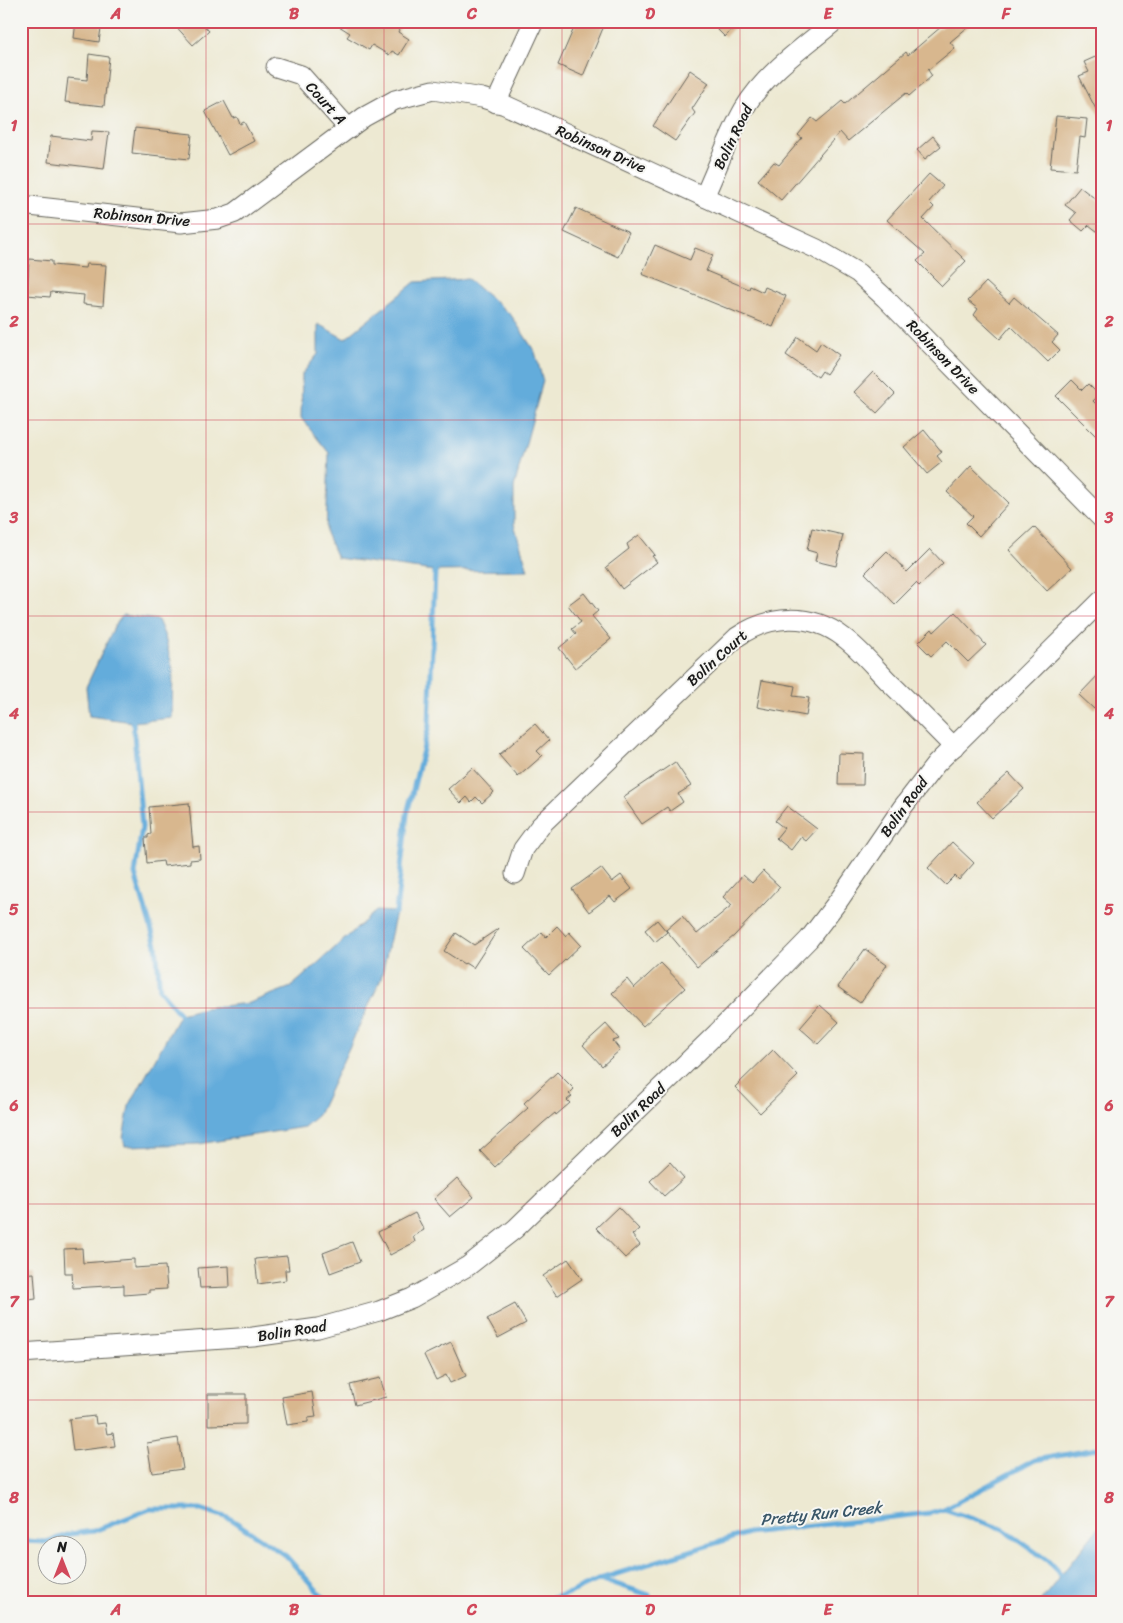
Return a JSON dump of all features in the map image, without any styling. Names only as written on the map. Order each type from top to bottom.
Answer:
[{"type":"street","points":[[496,102],[534,21]]},
{"type":"street","name":"Bolin Road","points":[[704,197],[744,109],[757,92],[787,61],[835,21]]},
{"type":"street","name":"Court A","points":[[276,67],[301,75],[349,129]]},
{"type":"street","name":"Robinson Drive","points":[[21,204],[181,223],[218,219],[236,213],[349,129],[379,108],[395,100],[433,90],[496,102],[817,248],[858,273],[892,305],[1102,519]]},
{"type":"street","name":"Bolin Road","points":[[21,1352],[253,1337],[318,1328],[379,1311],[404,1301],[441,1283],[468,1266],[515,1229],[717,1033],[810,939],[902,808],[936,764],[1102,600]]},
{"type":"street","name":"Bolin Court","points":[[515,874],[523,849],[540,826],[737,637],[760,624],[786,619],[800,620],[817,624],[842,636],[954,747]]},
{"type":"water","points":[[468,279],[511,315],[535,352],[543,381],[514,487],[514,524],[528,570],[435,571],[337,558],[326,533],[329,453],[301,418],[302,374],[318,354],[318,324],[345,339],[415,282]]},
{"type":"water","points":[[123,615],[158,620],[165,637],[173,670],[172,718],[133,722],[89,716],[86,687],[114,627]]},
{"type":"water","points":[[376,911],[396,912],[381,979],[318,1115],[304,1127],[199,1144],[125,1146],[123,1138],[129,1106],[180,1014],[204,1008],[249,1003],[291,987]]},
{"type":"water","points":[[1102,1523],[1102,1602],[1040,1602]]},
{"type":"building","points":[[76,21],[102,21],[99,42],[74,38]]},
{"type":"building","points":[[171,21],[200,21],[209,31],[193,45]]},
{"type":"building","points":[[331,21],[388,21],[400,28],[398,32],[409,39],[399,55],[392,51],[389,55],[372,45],[369,50],[347,37],[350,33]]},
{"type":"building","points":[[577,21],[606,21],[583,76],[558,65]]},
{"type":"building","points":[[709,21],[740,21],[725,37]]},
{"type":"building","points":[[948,21],[975,21],[950,42],[955,48],[928,70],[932,76],[909,96],[906,93],[848,141],[840,132],[781,200],[758,180],[774,162],[779,165],[802,138],[798,135],[812,118],[817,122],[842,101],[845,104],[906,52],[908,55]]},
{"type":"building","points":[[89,54],[109,57],[104,106],[65,102],[68,78],[87,80]]},
{"type":"building","points":[[1102,54],[1102,121],[1079,76],[1089,72],[1084,62]]},
{"type":"building","points":[[690,70],[709,83],[692,109],[695,113],[675,141],[653,126]]},
{"type":"building","points":[[224,101],[233,118],[237,117],[240,124],[244,122],[254,141],[228,155],[205,111]]},
{"type":"building","points":[[1056,116],[1087,119],[1085,138],[1080,137],[1076,170],[1050,168]]},
{"type":"building","points":[[135,128],[192,134],[189,159],[132,153]]},
{"type":"building","points":[[92,131],[109,132],[104,169],[48,162],[51,136],[91,141]]},
{"type":"building","points":[[933,136],[941,146],[925,159],[917,150]]},
{"type":"building","points":[[929,174],[943,186],[929,202],[934,207],[923,219],[966,261],[942,286],[917,261],[925,254],[887,220]]},
{"type":"building","points":[[1080,187],[1102,204],[1102,235],[1089,225],[1083,231],[1070,220],[1076,213],[1065,205]]},
{"type":"building","points":[[576,208],[629,232],[618,257],[564,232]]},
{"type":"building","points":[[655,245],[690,260],[695,248],[713,255],[706,271],[749,289],[750,286],[763,292],[765,287],[786,296],[773,327],[642,274]]},
{"type":"building","points":[[29,259],[52,261],[52,265],[85,268],[86,264],[106,265],[103,306],[83,304],[84,295],[51,292],[50,297],[27,295]]},
{"type":"building","points":[[986,282],[1009,303],[1014,297],[1058,335],[1052,342],[1060,350],[1048,362],[1011,326],[1000,339],[974,315],[978,309],[968,301]]},
{"type":"building","points":[[798,337],[816,350],[821,342],[839,355],[826,374],[822,371],[818,377],[786,355]]},
{"type":"building","points":[[873,372],[895,394],[877,413],[854,392]]},
{"type":"building","points":[[1072,380],[1082,390],[1088,384],[1099,395],[1093,401],[1102,410],[1102,442],[1056,396]]},
{"type":"building","points":[[924,430],[942,452],[937,456],[942,462],[927,474],[904,447]]},
{"type":"building","points":[[971,466],[1009,503],[979,536],[966,523],[973,516],[947,492]]},
{"type":"building","points":[[1034,527],[1072,568],[1047,591],[1009,550]]},
{"type":"building","points":[[812,528],[843,535],[836,566],[815,561],[817,553],[807,550]]},
{"type":"building","points":[[639,535],[655,555],[652,556],[657,562],[622,589],[606,567],[629,549],[627,544]]},
{"type":"building","points":[[930,549],[943,563],[919,586],[916,583],[895,604],[865,573],[887,551],[907,572]]},
{"type":"building","points":[[584,593],[598,611],[592,616],[611,639],[575,668],[559,648],[576,634],[572,629],[581,622],[568,605]]},
{"type":"building","points":[[955,612],[986,645],[968,662],[947,641],[931,656],[918,643],[932,629],[934,632]]},
{"type":"building","points":[[1102,671],[1102,701],[1094,709],[1079,695]]},
{"type":"building","points":[[762,680],[795,686],[793,696],[809,698],[806,716],[757,707]]},
{"type":"building","points":[[535,724],[549,740],[537,751],[542,756],[518,777],[499,755]]},
{"type":"building","points":[[839,753],[864,754],[863,785],[838,785]]},
{"type":"building","points":[[675,762],[691,786],[678,794],[683,802],[670,811],[667,807],[642,824],[623,797]]},
{"type":"building","points":[[472,768],[494,792],[482,803],[476,797],[471,802],[467,797],[461,803],[448,789]]},
{"type":"building","points":[[1009,773],[1024,789],[992,818],[977,802]]},
{"type":"building","points":[[189,803],[193,847],[199,846],[200,859],[190,860],[190,863],[164,866],[163,861],[147,863],[145,838],[148,838],[148,835],[151,834],[149,807]]},
{"type":"building","points":[[787,806],[817,829],[806,841],[801,837],[791,850],[776,838],[784,828],[775,821]]},
{"type":"building","points":[[952,842],[974,863],[959,880],[955,876],[946,885],[928,868]]},
{"type":"building","points":[[601,868],[612,882],[621,875],[632,889],[615,902],[610,896],[589,912],[572,889]]},
{"type":"building","points":[[763,871],[780,887],[734,936],[697,967],[666,930],[682,916],[697,934],[732,905],[723,897],[743,875],[752,883]]},
{"type":"building","points":[[657,920],[667,932],[655,942],[645,930]]},
{"type":"building","points":[[557,926],[566,936],[569,932],[581,945],[549,975],[524,949],[542,932],[546,937]]},
{"type":"building","points":[[499,928],[473,968],[444,951],[456,933],[474,945]]},
{"type":"building","points":[[865,949],[887,965],[860,1003],[838,987]]},
{"type":"building","points":[[661,963],[685,988],[643,1026],[612,993],[627,979],[634,988]]},
{"type":"building","points":[[820,1005],[839,1022],[818,1044],[800,1028]]},
{"type":"building","points":[[606,1024],[619,1039],[613,1041],[620,1050],[602,1066],[583,1045]]},
{"type":"building","points":[[773,1050],[798,1076],[760,1113],[735,1087]]},
{"type":"building","points":[[557,1072],[574,1089],[569,1094],[572,1096],[567,1100],[570,1103],[543,1123],[495,1167],[480,1151],[528,1108],[524,1103]]},
{"type":"building","points":[[670,1162],[684,1178],[664,1196],[650,1181]]},
{"type":"building","points":[[457,1178],[474,1197],[450,1217],[434,1199]]},
{"type":"building","points":[[618,1207],[639,1229],[632,1235],[640,1245],[625,1258],[596,1228]]},
{"type":"building","points":[[415,1213],[424,1230],[413,1236],[415,1242],[390,1255],[378,1232]]},
{"type":"building","points":[[352,1242],[360,1262],[330,1273],[323,1253]]},
{"type":"building","points":[[82,1248],[83,1263],[134,1259],[134,1268],[165,1266],[167,1289],[124,1295],[124,1285],[73,1288],[72,1273],[65,1273],[64,1249]]},
{"type":"building","points":[[287,1256],[289,1270],[285,1270],[286,1280],[258,1284],[255,1259]]},
{"type":"building","points":[[568,1259],[582,1279],[557,1296],[543,1276]]},
{"type":"building","points":[[229,1266],[230,1287],[200,1288],[198,1268]]},
{"type":"building","points":[[34,1273],[36,1299],[21,1301],[21,1274]]},
{"type":"building","points":[[515,1304],[526,1323],[498,1338],[487,1319]]},
{"type":"building","points":[[451,1342],[466,1376],[450,1383],[446,1375],[436,1380],[424,1355]]},
{"type":"building","points":[[380,1378],[386,1397],[355,1405],[350,1385]]},
{"type":"building","points":[[312,1392],[316,1417],[308,1418],[308,1422],[287,1425],[282,1397]]},
{"type":"building","points":[[208,1394],[246,1394],[246,1424],[208,1425]]},
{"type":"building","points":[[95,1416],[96,1424],[105,1423],[107,1434],[113,1433],[115,1446],[73,1451],[69,1419]]},
{"type":"building","points":[[178,1438],[183,1469],[152,1473],[147,1443]]},
{"type":"waterway","points":[[392,915],[396,912],[407,814],[429,726],[435,571]]},
{"type":"waterway","points":[[133,722],[142,827],[135,874],[156,945],[160,990],[182,1017]]},
{"type":"waterway","name":"Pretty Run Creek","points":[[538,1602],[570,1593],[600,1579],[748,1533],[930,1513],[944,1509],[1035,1460],[1097,1449],[1102,1446]]},
{"type":"waterway","name":"Pretty Run Creek","points":[[21,1541],[46,1542],[70,1534],[94,1531],[150,1509],[201,1509],[231,1519],[286,1556],[321,1595],[331,1602]]},
{"type":"waterway","points":[[944,1509],[1003,1529],[1048,1561],[1061,1575]]},
{"type":"waterway","points":[[600,1579],[649,1595],[651,1602]]}]
